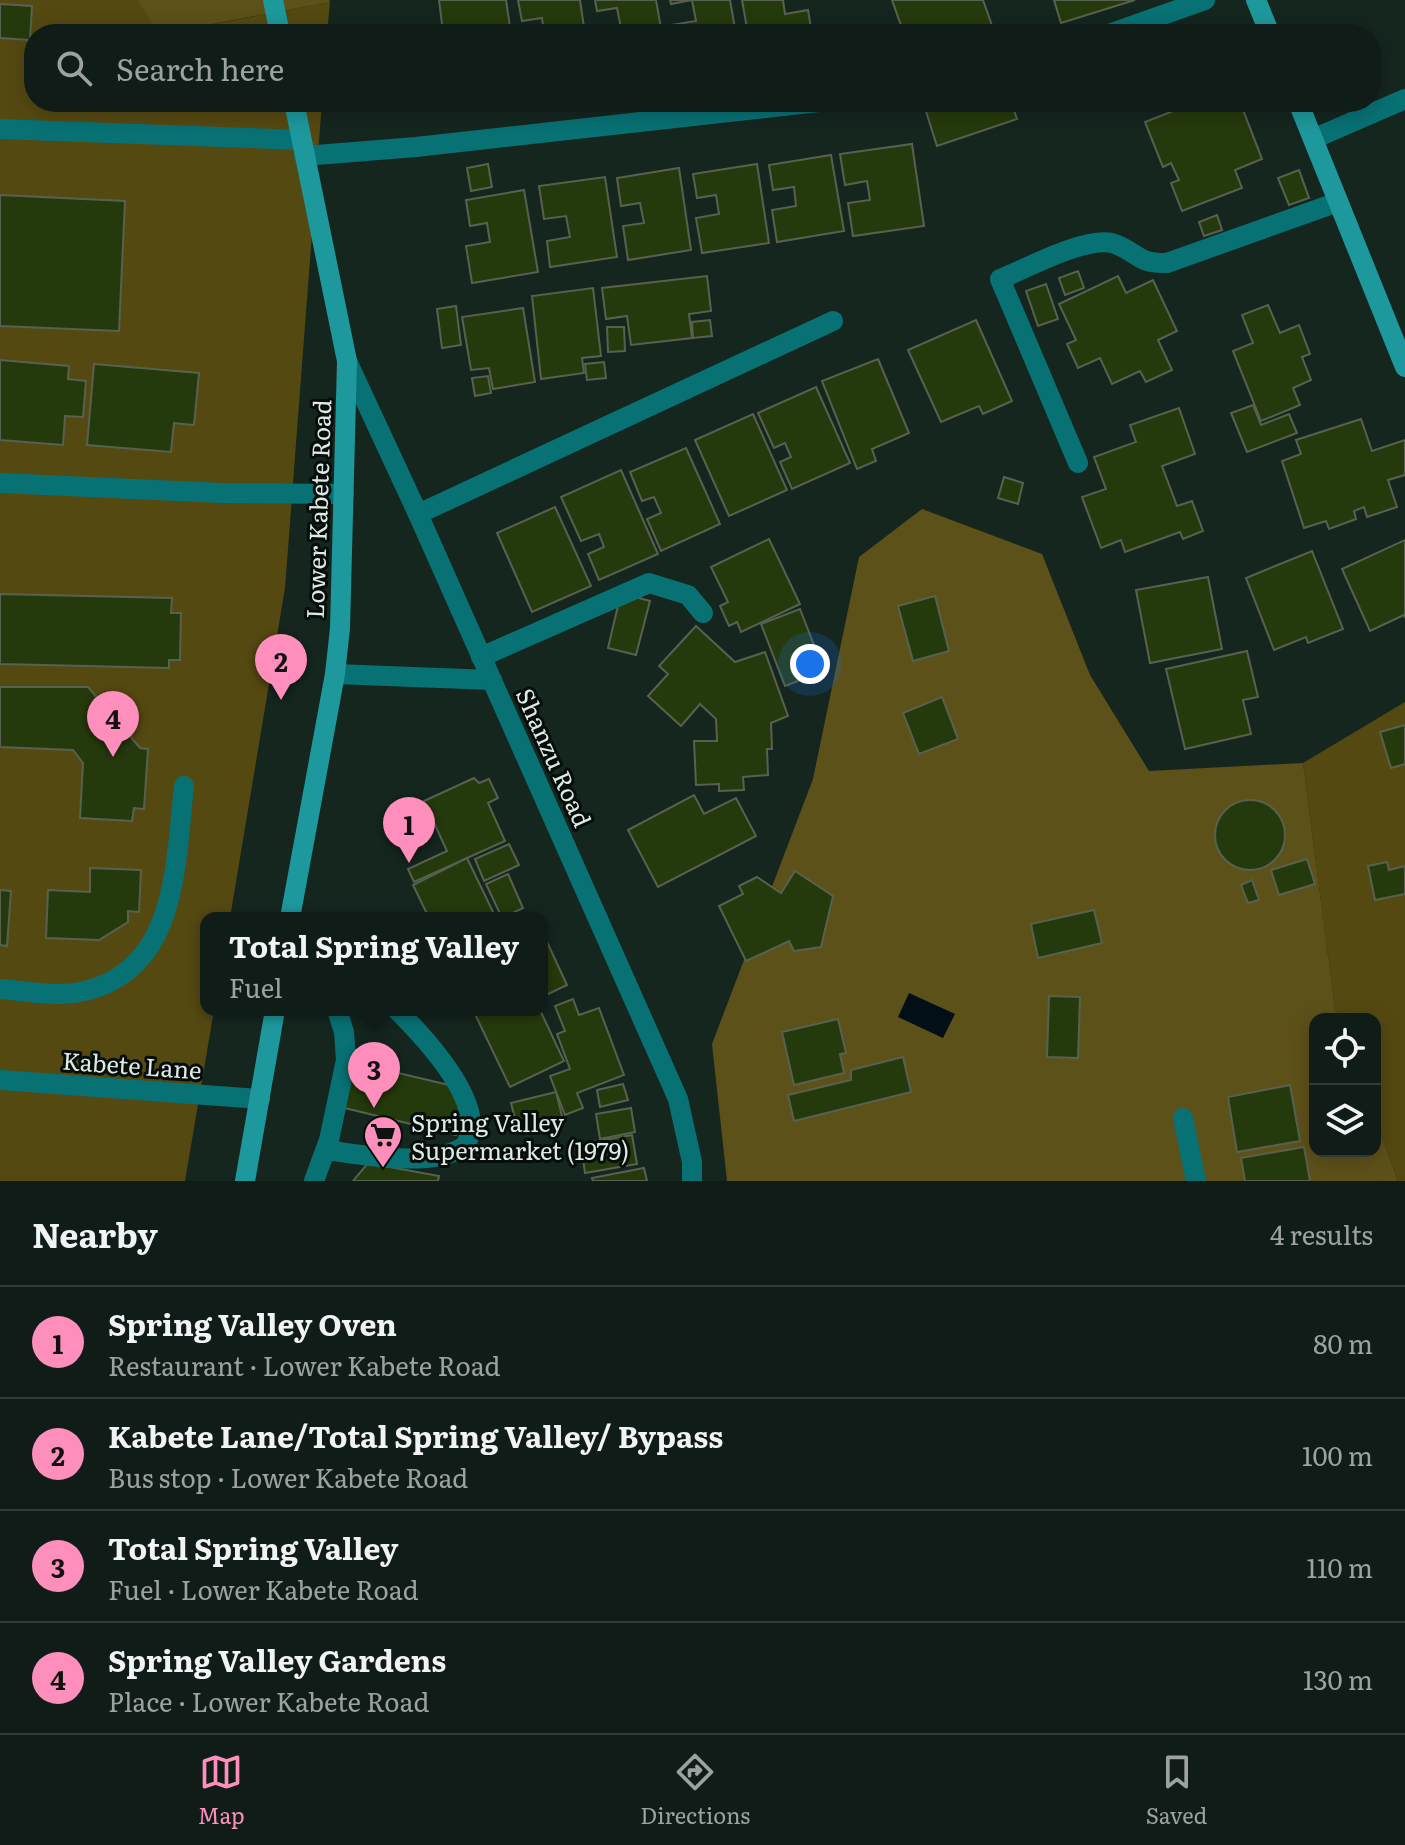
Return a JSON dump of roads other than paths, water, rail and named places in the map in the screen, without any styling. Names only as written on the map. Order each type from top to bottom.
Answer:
[{"type":"main road","points":[[273,0],[278,24]]},
{"type":"main road","points":[[1256,0],[1266,24]]},
{"type":"main road","name":"Lower Kabete Road","points":[[291,912],[335,674],[340,628],[347,361],[296,112]]},
{"type":"main road","points":[[1302,112],[1403,358]]},
{"type":"main road","points":[[245,1181],[274,1016]]},
{"type":"street","points":[[1129,24],[1160,9],[1205,0]]},
{"type":"street","points":[[1381,109],[1405,99]]},
{"type":"street","points":[[0,129],[303,148],[416,147],[729,112]]},
{"type":"street","points":[[1313,139],[1375,112]]},
{"type":"street","points":[[1078,463],[1000,279],[1084,244],[1100,242],[1114,243],[1149,263],[1167,263],[1338,202]]},
{"type":"street","points":[[418,514],[833,321]]},
{"type":"street","name":"Shanzu Road","points":[[347,361],[678,1099],[692,1162],[692,1181]]},
{"type":"street","points":[[0,483],[222,493],[344,494]]},
{"type":"street","points":[[481,657],[649,583],[688,595],[703,613]]},
{"type":"street","points":[[335,674],[492,680]]},
{"type":"street","points":[[0,989],[76,993],[102,986],[128,972],[158,932],[167,910],[175,871],[184,786]]},
{"type":"street","points":[[314,1181],[326,1150],[346,1060],[344,1032],[339,1016]]},
{"type":"street","points":[[326,1150],[421,1158],[448,1155],[466,1145],[471,1128],[467,1105],[456,1082],[402,1016]]},
{"type":"street","name":"Kabete Lane","points":[[0,1080],[260,1099]]},
{"type":"street","points":[[1183,1118],[1196,1181]]},
{"type":"place","name":"Kabete Lane/Total Spring Valley/ Bypass","points":[[281,700]]},
{"type":"place","name":"Spring Valley Gardens","points":[[113,757]]},
{"type":"place","name":"Spring Valley Oven","points":[[409,863]]},
{"type":"place","name":"Total Spring Valley","points":[[374,1108]]},
{"type":"place","name":"Spring Valley Supermarket (1979)","points":[[383,1169]]}]
